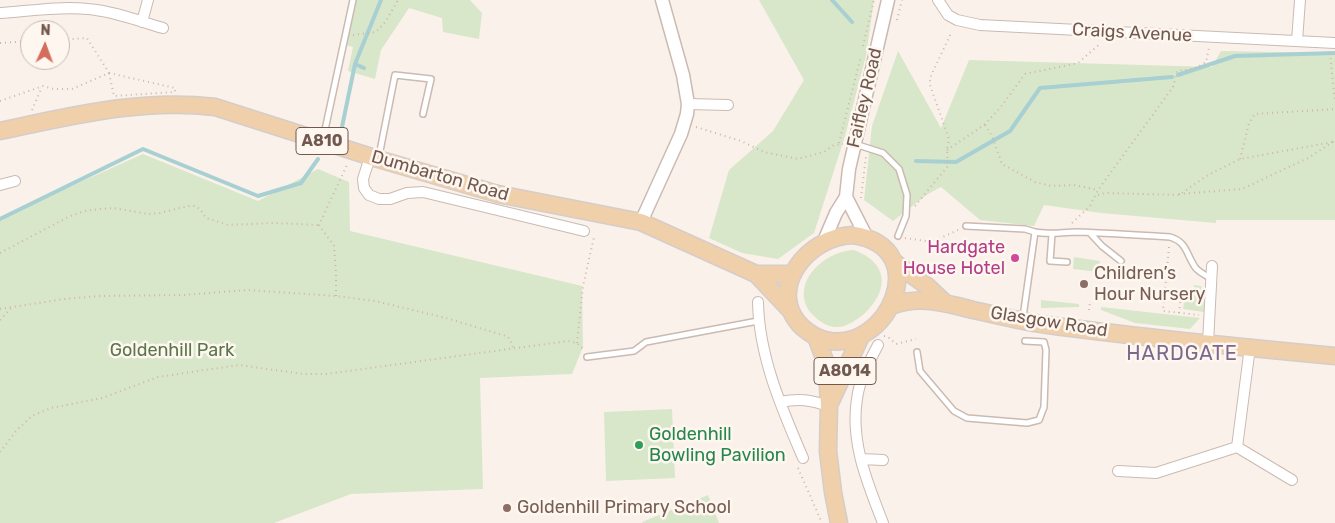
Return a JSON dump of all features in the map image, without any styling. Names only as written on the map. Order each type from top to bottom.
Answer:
[{"type":"main road","name":"Dumbarton Road","points":[[0,131],[106,110],[155,104],[189,104],[215,107],[374,158],[498,194],[641,222],[756,274]]},
{"type":"main road","points":[[791,311],[788,290],[793,274],[808,254],[824,241],[846,235],[867,238],[882,245],[888,251],[894,262],[897,280],[892,306],[874,326],[854,339],[837,342],[816,337]]},
{"type":"main road","points":[[894,262],[928,286],[943,302]]},
{"type":"main road","name":"A810","points":[[756,274],[793,274]]},
{"type":"main road","name":"A810","points":[[756,274],[791,311],[800,324],[816,337]]},
{"type":"main road","name":"Glasgow Road","points":[[892,306],[910,301],[943,302],[1047,325],[1208,344],[1335,356]]},
{"type":"main road","name":"A8014","points":[[829,406],[861,336]]},
{"type":"main road","name":"A8014","points":[[816,337],[828,366],[828,451],[839,523]]},
{"type":"street","points":[[142,22],[148,0]]},
{"type":"street","points":[[641,222],[684,123],[688,104],[683,75],[662,0]]},
{"type":"street","name":"Faifley Road","points":[[824,241],[836,213],[846,197],[861,146],[888,0]]},
{"type":"street","points":[[938,0],[948,15],[957,20]]},
{"type":"street","points":[[1297,41],[1300,0]]},
{"type":"street","points":[[0,13],[66,8],[89,9],[163,28]]},
{"type":"street","name":"Craigs Avenue","points":[[957,20],[980,25],[1335,43]]},
{"type":"street","points":[[688,104],[728,106]]},
{"type":"street","points":[[374,158],[363,179],[364,188],[369,195],[378,198],[390,198],[407,193],[423,192],[590,232]]},
{"type":"street","points":[[0,185],[15,181]]},
{"type":"street","points":[[846,197],[867,238]]},
{"type":"street","points":[[1208,344],[1212,266]]},
{"type":"street","points":[[758,302],[758,321],[767,364],[799,459]]},
{"type":"street","points":[[878,346],[867,366],[857,399],[856,420],[858,450],[883,523]]},
{"type":"street","points":[[1237,447],[1250,347]]},
{"type":"street","points":[[780,402],[796,399],[809,400],[829,406]]},
{"type":"street","points":[[1118,471],[1156,473],[1237,447],[1292,480]]},
{"type":"street","points":[[861,459],[883,460]]},
{"type":"lane","points":[[323,142],[353,0]]},
{"type":"lane","points":[[374,158],[395,76],[431,78],[423,114]]},
{"type":"lane","points":[[861,146],[883,153],[899,169],[908,195],[906,216],[898,236]]},
{"type":"lane","points":[[966,226],[1025,229],[1052,234],[1063,232],[1170,237],[1178,239],[1185,247],[1196,268],[1211,278]]},
{"type":"lane","points":[[1023,320],[1035,232]]},
{"type":"lane","points":[[1090,233],[1102,246],[1121,261]]},
{"type":"lane","points":[[1052,234],[1050,260],[1067,262]]},
{"type":"lane","points":[[588,357],[634,351],[646,342],[758,321]]},
{"type":"lane","points":[[916,352],[920,371],[954,410],[966,418],[1027,423],[1039,420],[1044,407],[1044,342],[1047,325]]},
{"type":"lane","points":[[1024,341],[1044,342]]},
{"type":"path","points":[[346,32],[350,35],[357,35],[376,32],[386,21],[398,0]]},
{"type":"path","points":[[864,46],[874,0]]},
{"type":"path","points":[[896,27],[902,0]]},
{"type":"path","points":[[906,216],[948,166],[947,150],[949,139],[930,85],[930,78],[957,20]]},
{"type":"path","points":[[947,150],[984,124],[1000,108],[1025,74],[1078,63],[1107,38],[1107,31]]},
{"type":"path","points":[[1063,232],[1090,206],[1098,190],[1174,87],[1177,71],[1194,69],[1206,62],[1210,37]]},
{"type":"path","points":[[0,101],[43,86],[54,89],[72,89],[109,73],[175,88],[175,92],[114,96],[109,73],[87,38],[70,39]]},
{"type":"path","points":[[0,42],[20,41]]},
{"type":"path","points":[[838,144],[862,55]]},
{"type":"path","points":[[1330,56],[1335,103]]},
{"type":"path","points":[[1240,159],[1249,123],[1255,114],[1335,109]]},
{"type":"path","points":[[684,123],[741,141],[764,152],[798,160],[824,152],[834,144],[861,146],[860,200]]},
{"type":"path","points":[[984,124],[992,136],[1002,164],[1035,182],[1051,186],[1074,185],[1098,190]]},
{"type":"path","points":[[1096,196],[1106,193],[1174,195],[1242,189],[1308,158],[1334,142]]},
{"type":"path","points":[[1174,195],[1179,195],[1208,175],[1240,159],[1334,142]]},
{"type":"path","points":[[319,225],[353,151]]},
{"type":"path","points":[[0,254],[70,216],[100,209],[114,208],[148,214],[195,206],[200,209],[206,218],[228,225],[274,223],[319,225]]},
{"type":"path","points":[[319,225],[334,246],[336,296]]},
{"type":"path","points":[[898,236],[932,242],[966,226]]},
{"type":"path","points":[[577,343],[590,232]]},
{"type":"path","points":[[1170,237],[1163,310],[1209,316]]},
{"type":"path","points":[[1179,312],[1182,288]]},
{"type":"path","points":[[0,309],[64,299],[99,296],[184,295],[247,290],[336,296],[375,301],[446,318],[506,336],[510,339],[513,348]]},
{"type":"path","points":[[1089,310],[1090,302]]},
{"type":"path","points":[[0,320],[10,308]]},
{"type":"path","points":[[878,346],[879,339],[884,336],[888,336],[896,344],[916,339]]},
{"type":"path","points":[[0,452],[17,430],[32,416],[51,408],[102,398],[158,377],[239,365],[302,374],[326,374],[568,341],[577,343],[583,348],[588,357]]},
{"type":"path","points":[[799,459],[822,523]]},
{"type":"green space","points":[[354,0],[470,0],[482,13],[479,39],[443,32],[442,18],[409,8],[381,50],[375,79],[348,71],[353,47],[345,45]]},
{"type":"green space","points":[[759,0],[874,0],[866,56],[845,136],[814,233],[778,259],[742,253],[709,238],[729,170],[773,131],[804,80]]},
{"type":"green space","points":[[898,51],[941,128],[969,60],[1212,67],[1221,51],[1335,53],[1335,220],[1216,220],[1216,223],[1101,213],[1044,205],[1034,226],[980,220],[941,187],[928,194],[893,221],[864,200],[872,126]]},
{"type":"green space","name":"Goldenhill Park","points":[[143,154],[258,201],[318,169],[349,182],[350,231],[582,286],[583,347],[572,374],[480,378],[483,489],[351,494],[274,523],[0,523],[0,218]]},
{"type":"green space","points":[[854,250],[873,261],[879,269],[881,285],[879,294],[874,303],[856,320],[840,327],[829,326],[808,309],[804,298],[804,289],[812,272],[819,265],[836,254]]},
{"type":"green space","points":[[1074,257],[1100,261],[1099,272],[1073,269]]},
{"type":"green space","points":[[1194,285],[1201,286],[1204,312],[1183,309],[1186,288],[1194,289]]},
{"type":"green space","points":[[1041,300],[1079,304],[1079,307],[1041,308]]},
{"type":"green space","points":[[1101,307],[1200,318],[1190,329],[1135,323],[1101,310]]},
{"type":"green space","name":"Goldenhill Bowling Pavilion","points":[[672,409],[675,478],[606,481],[604,412]]},
{"type":"green space","points":[[708,495],[719,523],[642,522]]},
{"type":"waterway","points":[[342,127],[355,64],[381,0]]},
{"type":"waterway","points":[[832,0],[852,22]]},
{"type":"waterway","points":[[1178,75],[1235,56],[1335,53]]},
{"type":"waterway","points":[[355,64],[364,68]]},
{"type":"waterway","points":[[916,161],[956,162],[1010,131],[1040,88],[1172,77]]},
{"type":"waterway","points":[[0,219],[143,149],[258,196],[301,183],[318,159]]},
{"type":"place","name":"Hardgate House Hotel","points":[[1015,258]]},
{"type":"place","name":"Children’s Hour Nursery","points":[[1084,284]]},
{"type":"place","name":"Goldenhill Bowling Pavilion","points":[[639,445]]},
{"type":"place","name":"Goldenhill Primary School","points":[[507,508]]},
{"type":"district","name":"HARDGATE","points":[[1182,354]]}]
